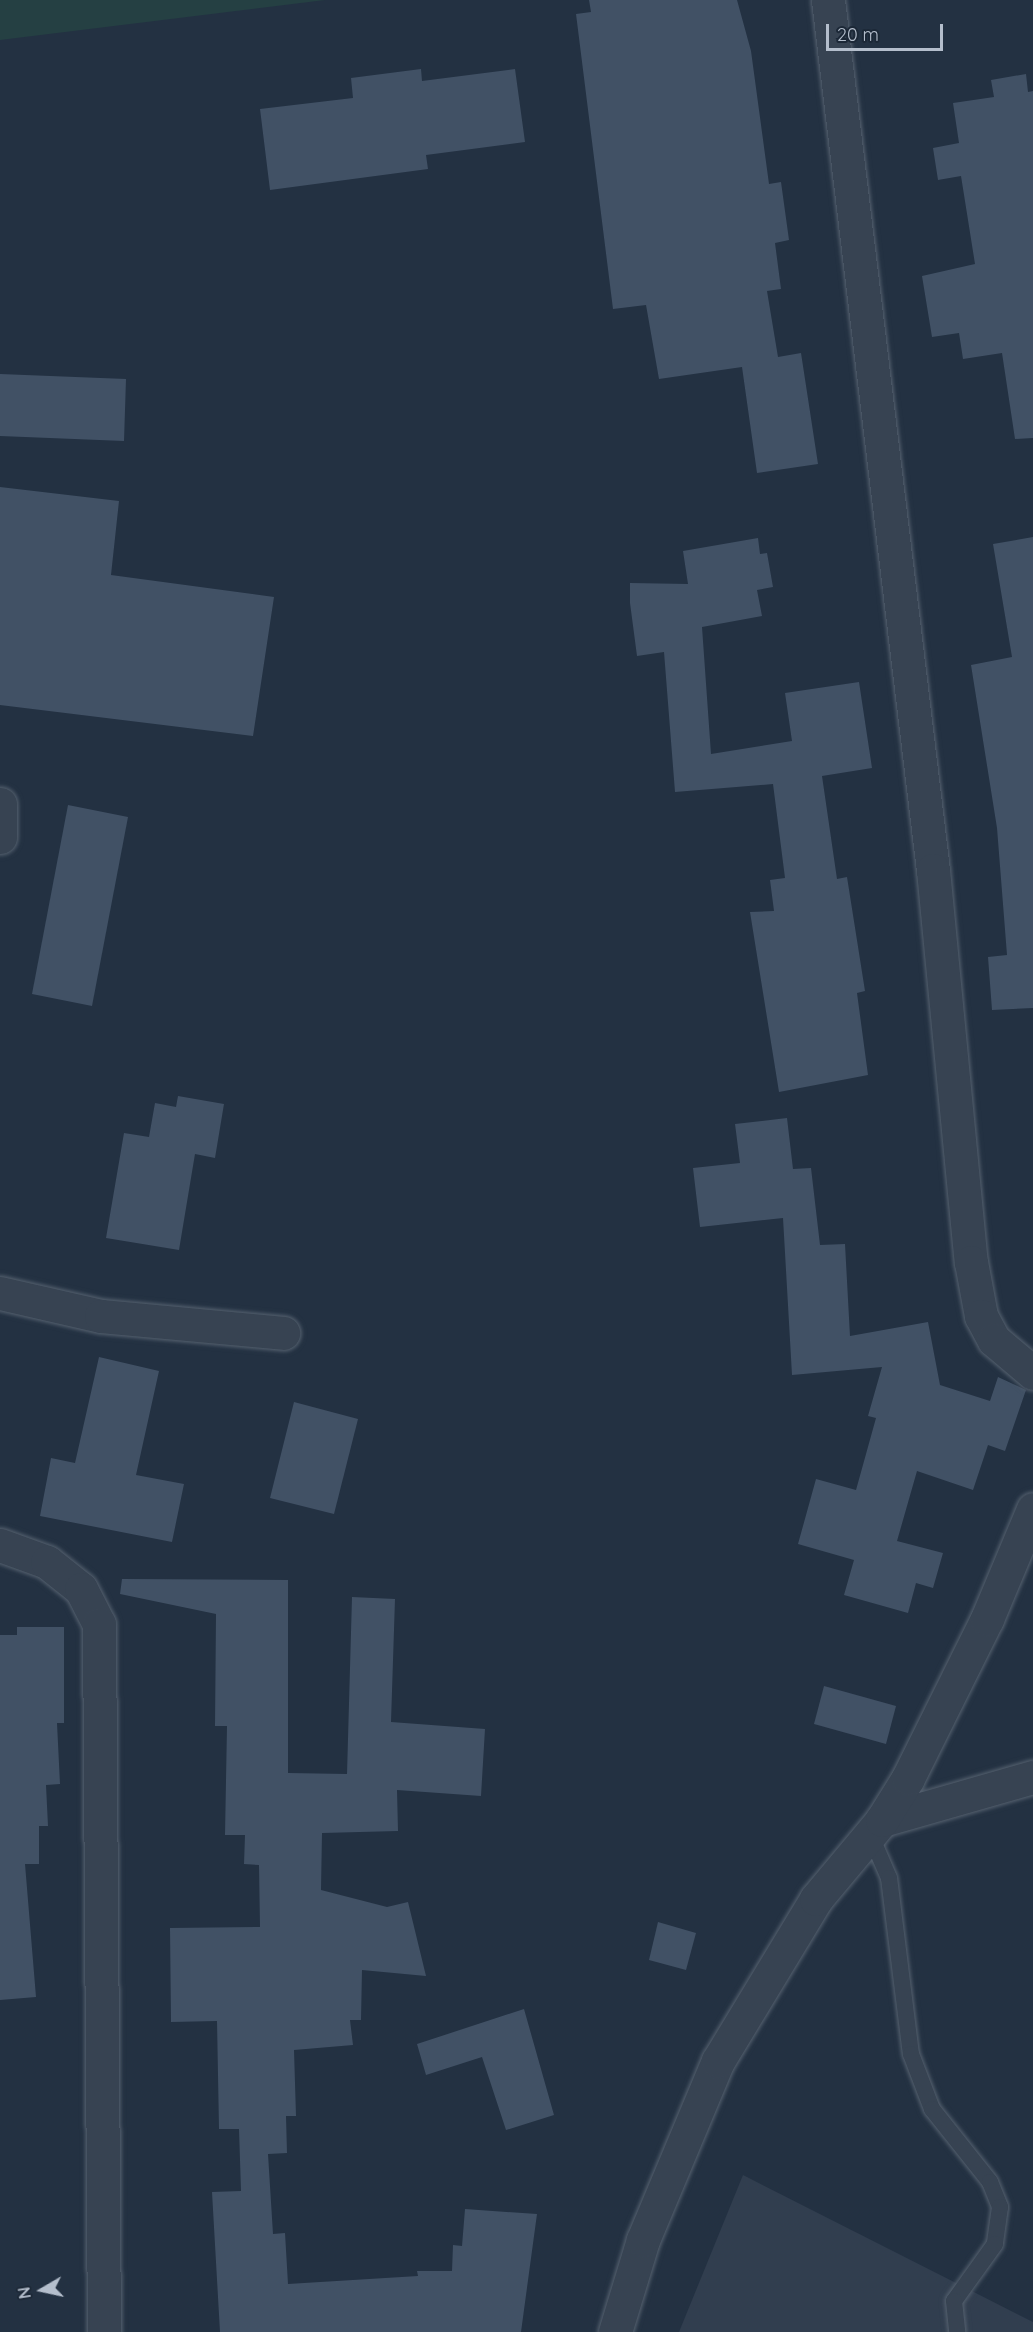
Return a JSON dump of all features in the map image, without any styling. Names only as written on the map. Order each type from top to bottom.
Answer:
[{"type":"street","points":[[828,0],[933,870],[971,1262],[981,1316],[994,1341],[1033,1372]]},
{"type":"street","points":[[0,804],[0,837]]},
{"type":"street","points":[[0,1293],[101,1316],[284,1333]]},
{"type":"street","points":[[615,2332],[643,2240],[718,2061],[816,1899],[876,1827],[935,1728],[1033,1509]]},
{"type":"street","points":[[0,1545],[47,1562],[81,1589],[99,1624],[104,2332]]},
{"type":"street","points":[[876,1827],[1033,1777]]},
{"type":"lane","points":[[876,1827],[889,1878],[911,2054],[932,2109],[990,2182],[1000,2207],[996,2244],[954,2301],[957,2332]]},
{"type":"shaded area","points":[[743,2175],[1033,2322],[1033,2332],[679,2332]]},
{"type":"green space","points":[[0,0],[325,0],[0,40]]},
{"type":"building","points":[[589,0],[737,0],[751,51],[769,184],[781,182],[789,240],[775,243],[781,289],[767,291],[778,357],[801,353],[818,464],[757,473],[742,367],[659,379],[646,305],[613,309],[576,14],[591,12]]},
{"type":"building","points":[[421,69],[422,81],[515,69],[525,142],[426,155],[428,169],[270,190],[260,109],[353,98],[351,78]]},
{"type":"building","points":[[1026,74],[1028,92],[1033,91],[1033,438],[1015,439],[1002,353],[963,359],[959,333],[932,337],[922,276],[975,264],[961,176],[938,180],[933,148],[959,143],[953,103],[994,97],[991,80]]},
{"type":"building","points":[[0,374],[126,379],[124,441],[0,436]]},
{"type":"building","points":[[0,487],[119,501],[111,575],[274,597],[253,736],[0,705]]},
{"type":"building","points":[[1033,537],[1033,1008],[992,1010],[988,957],[1007,955],[997,828],[971,665],[1012,657],[993,544]]},
{"type":"building","points":[[758,538],[760,554],[767,553],[773,587],[757,590],[762,616],[702,627],[711,754],[792,741],[785,693],[859,682],[872,768],[822,776],[837,879],[847,877],[865,991],[857,993],[868,1075],[779,1092],[750,912],[774,911],[770,880],[785,878],[773,784],[675,792],[664,652],[637,656],[630,603],[630,583],[688,584],[683,551]]},
{"type":"building","points":[[68,805],[128,817],[92,1006],[32,994]]},
{"type":"building","points":[[178,1096],[224,1104],[215,1158],[195,1154],[179,1250],[106,1238],[124,1133],[149,1137],[155,1103],[176,1107]]},
{"type":"building","points":[[787,1118],[793,1169],[811,1168],[820,1245],[845,1244],[850,1336],[928,1322],[940,1385],[990,1401],[998,1377],[1026,1390],[1005,1451],[988,1445],[973,1490],[917,1471],[897,1541],[943,1553],[933,1588],[916,1583],[908,1613],[844,1595],[854,1560],[798,1544],[816,1479],[856,1490],[876,1418],[868,1416],[882,1367],[792,1375],[783,1218],[700,1227],[693,1168],[740,1163],[735,1124]]},
{"type":"building","points":[[99,1357],[159,1371],[136,1475],[184,1484],[172,1542],[40,1516],[51,1458],[75,1463]]},
{"type":"building","points":[[294,1402],[358,1419],[334,1514],[270,1498]]},
{"type":"building","points":[[122,1579],[288,1580],[288,1773],[347,1774],[352,1597],[395,1599],[391,1722],[485,1729],[481,1796],[397,1790],[398,1831],[322,1833],[321,1890],[387,1907],[408,1902],[426,1976],[362,1970],[361,2020],[350,2020],[353,2045],[294,2050],[296,2116],[286,2116],[287,2153],[268,2154],[273,2234],[285,2233],[288,2284],[418,2276],[417,2271],[452,2271],[453,2245],[462,2246],[465,2209],[537,2214],[521,2332],[220,2332],[212,2192],[241,2191],[239,2129],[219,2129],[217,2021],[171,2022],[170,1928],[260,1927],[259,1865],[244,1864],[245,1835],[225,1835],[227,1726],[215,1726],[216,1614],[120,1594]]},
{"type":"building","points":[[17,1627],[64,1627],[64,1723],[57,1723],[60,1784],[46,1785],[48,1826],[39,1826],[39,1864],[25,1864],[36,1997],[0,2000],[0,1635],[17,1635]]},
{"type":"building","points":[[824,1686],[896,1706],[886,1744],[814,1724]]},
{"type":"building","points":[[658,1922],[696,1933],[686,1970],[649,1960]]},
{"type":"building","points":[[524,2009],[554,2115],[506,2130],[482,2057],[426,2075],[417,2044]]}]
